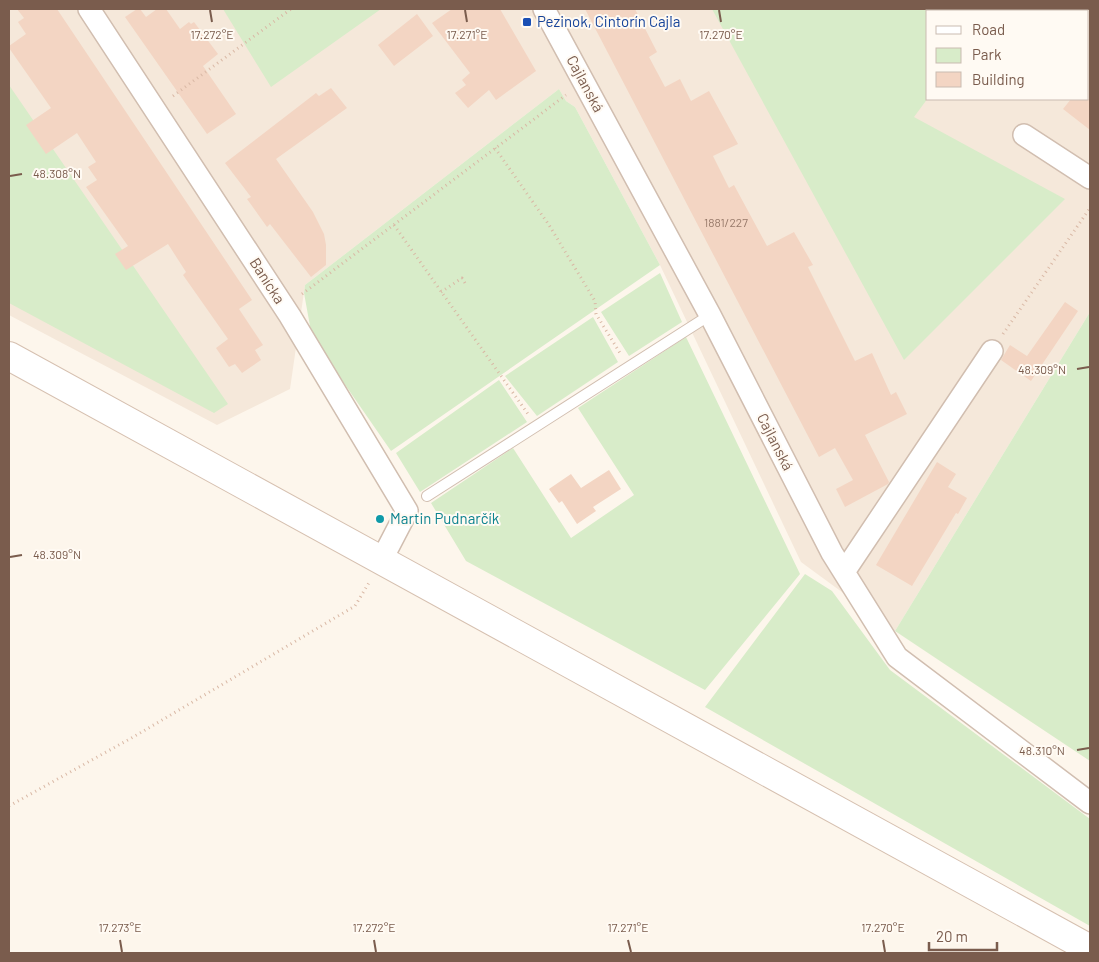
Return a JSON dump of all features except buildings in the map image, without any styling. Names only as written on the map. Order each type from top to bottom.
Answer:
[{"type":"main road","points":[[9,356],[1090,949]]},
{"type":"street","name":"Banícka","points":[[89,9],[290,316],[407,511],[381,561]]},
{"type":"street","name":"Cajlanská","points":[[544,9],[710,315],[831,551],[896,658],[1090,803]]},
{"type":"street","points":[[1024,134],[1090,178]]},
{"type":"street","points":[[844,572],[992,351]]},
{"type":"lane","points":[[427,496],[710,315]]},
{"type":"path","points":[[168,100],[291,9]]},
{"type":"path","points":[[300,295],[563,96],[569,94]]},
{"type":"path","points":[[495,148],[549,226],[585,284],[595,301],[596,314],[629,367]]},
{"type":"path","points":[[992,351],[1090,208]]},
{"type":"path","points":[[394,225],[536,426]]},
{"type":"path","points":[[441,292],[462,278],[465,283]]},
{"type":"path","points":[[9,806],[135,736],[355,606],[381,561]]},
{"type":"shaded area","points":[[9,9],[1090,9],[1090,312],[895,631],[801,562],[660,265],[575,107],[566,101],[559,89],[305,285],[290,389],[217,425],[9,315]]},
{"type":"green space","points":[[223,9],[381,9],[271,87]]},
{"type":"green space","points":[[712,9],[956,9],[926,10],[927,100],[914,117],[1065,199],[904,360]]},
{"type":"green space","points":[[9,85],[228,404],[214,413],[9,303]]},
{"type":"green space","points":[[559,89],[566,101],[575,107],[660,265],[391,451],[312,337],[304,293],[305,285]]},
{"type":"green space","points":[[660,273],[682,322],[629,356],[601,312]]},
{"type":"green space","points":[[1090,312],[1090,761],[895,631]]},
{"type":"green space","points":[[593,317],[618,362],[537,416],[505,376]]},
{"type":"green space","points":[[686,337],[800,574],[705,690],[466,561],[431,503],[513,448],[571,538],[634,495],[578,408]]},
{"type":"green space","points":[[499,380],[527,422],[420,492],[396,453]]},
{"type":"green space","points":[[805,574],[832,591],[890,670],[1090,819],[1090,926],[705,707]]},
{"type":"place","name":"Pezinok, Cintorín Cajla","points":[[527,22]]},
{"type":"place","name":"Martin Pudnarčík","points":[[380,519]]}]
